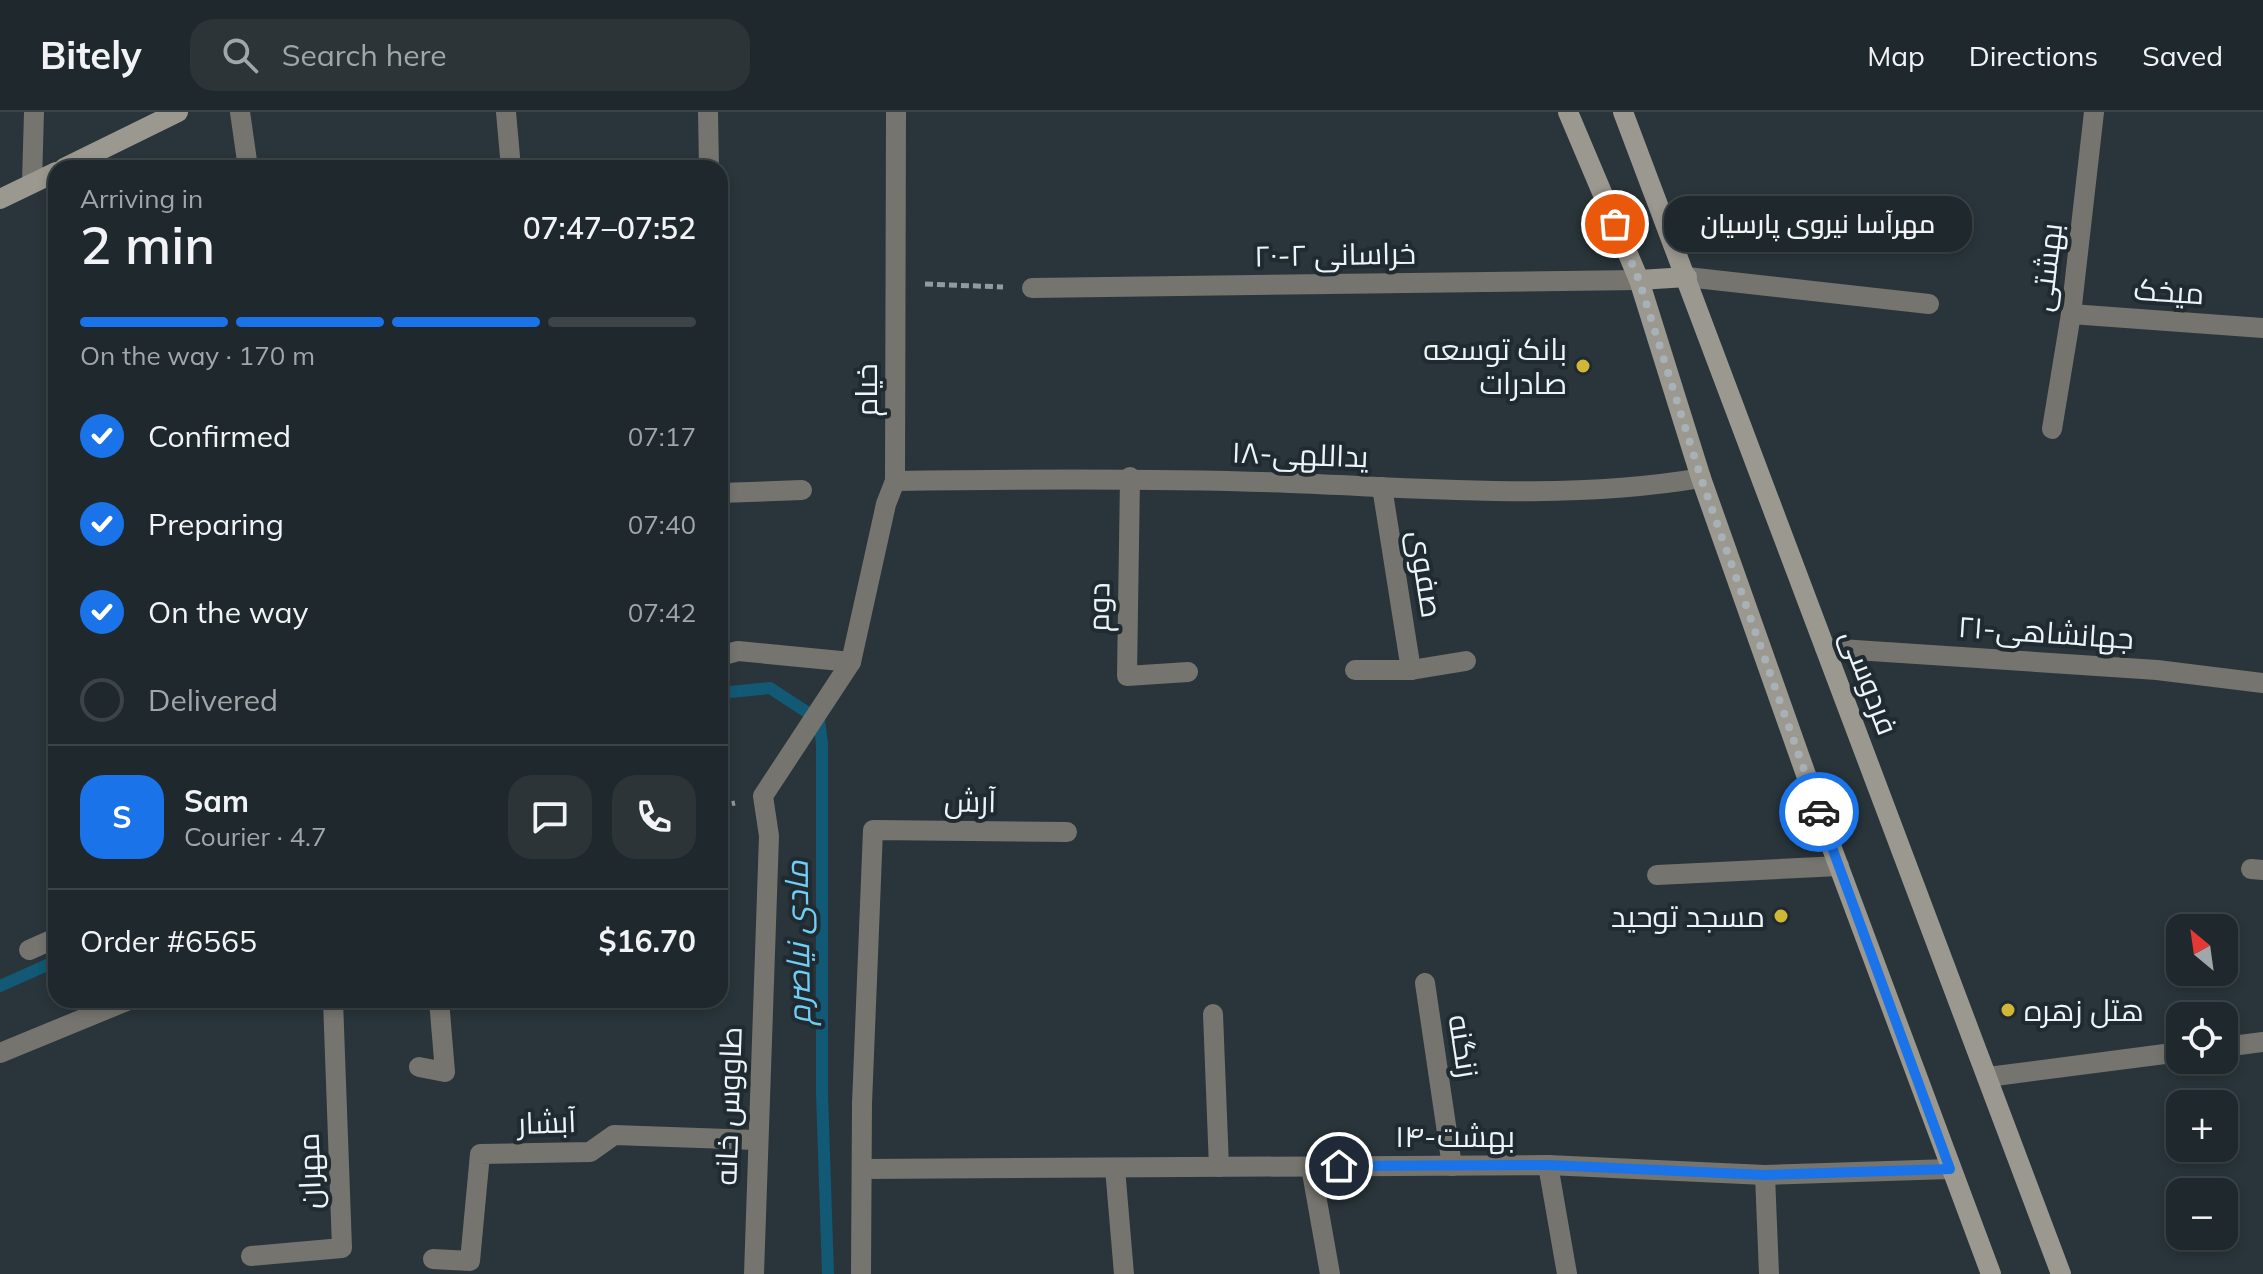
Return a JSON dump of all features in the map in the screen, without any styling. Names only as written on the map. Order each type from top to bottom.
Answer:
[{"type":"main road","points":[[80,160],[178,112]]},
{"type":"main road","points":[[1568,112],[1639,280],[1701,478],[1839,866],[1991,1274]]},
{"type":"main road","name":"فردوسی","points":[[1623,112],[2061,1274]]},
{"type":"main road","points":[[0,199],[48,176]]},
{"type":"main road","points":[[1639,280],[1687,277]]},
{"type":"street","points":[[32,183],[34,112]]},
{"type":"street","points":[[240,112],[247,160]]},
{"type":"street","points":[[506,112],[510,160]]},
{"type":"street","points":[[708,112],[709,160]]},
{"type":"street","name":"خیام","points":[[851,662],[886,504],[895,481],[896,112]]},
{"type":"street","name":"بهشتی","points":[[2052,429],[2071,314],[2094,112]]},
{"type":"street","points":[[1687,277],[1929,304]]},
{"type":"street","name":"۲۰-خراسانی ۲","points":[[1032,288],[1639,280]]},
{"type":"street","name":"میخک","points":[[2071,314],[2263,328]]},
{"type":"street","name":"۱۸-یداللهی","points":[[895,481],[1130,477],[1382,487],[1646,488],[1701,478]]},
{"type":"street","name":"دوم","points":[[1130,477],[1127,676],[1188,672]]},
{"type":"street","name":"صفوی","points":[[1382,487],[1411,670]]},
{"type":"street","points":[[728,493],[802,490]]},
{"type":"street","name":"۲۱-جهانشاهی","points":[[1825,648],[2157,670],[2263,683]]},
{"type":"street","points":[[728,654],[738,651],[851,662]]},
{"type":"street","points":[[1355,670],[1411,670],[1466,661]]},
{"type":"street","name":"طاووس خانه","points":[[754,1274],[756,1140],[769,836],[763,796],[851,662]]},
{"type":"street","name":"آرش","points":[[864,1169],[862,1104],[873,830],[1067,832]]},
{"type":"street","points":[[1657,875],[1839,866]]},
{"type":"street","points":[[29,950],[48,942]]},
{"type":"street","name":"زنگنه","points":[[1425,983],[1452,1166]]},
{"type":"street","points":[[0,1053],[110,1008]]},
{"type":"street","name":"مهران","points":[[251,1256],[342,1248],[333,1008]]},
{"type":"street","points":[[419,1067],[445,1072],[440,1008]]},
{"type":"street","points":[[1213,1014],[1219,1167]]},
{"type":"street","points":[[2238,1045],[2263,1042]]},
{"type":"street","points":[[1988,1077],[2166,1054]]},
{"type":"street","name":"آبشار","points":[[433,1259],[470,1261],[480,1154],[590,1152],[614,1135],[756,1140]]},
{"type":"street","points":[[1548,1165],[1567,1274]]},
{"type":"street","name":"۱۴-بهشت","points":[[864,1169],[1548,1165],[1765,1175],[1950,1169]]},
{"type":"street","points":[[1311,1167],[1330,1274]]},
{"type":"street","points":[[1115,1168],[1124,1274]]},
{"type":"street","points":[[861,1274],[864,1169]]},
{"type":"street","points":[[1765,1175],[1769,1274]]},
{"type":"path","points":[[896,283],[1032,288]]},
{"type":"waterway","name":"مادی نیاصرم","points":[[728,692],[770,688],[819,720],[822,744],[822,1094],[828,1274]]},
{"type":"waterway","name":"مادی نیاصرم","points":[[0,986],[48,965]]},
{"type":"way so far","points":[[1615,224],[1639,280],[1701,478],[1819,812]]},
{"type":"place","name":"مهرآسا نیروی پارسیان","points":[[1615,224]]},
{"type":"place","name":"بانک توسعه صادرات","points":[[1583,366]]},
{"type":"place","name":"مسجد توحید","points":[[1781,916]]},
{"type":"place","name":"هتل زهره","points":[[2008,1010]]},
{"type":"route","points":[[1339,1166],[1548,1165],[1765,1175],[1950,1169],[1819,812]]}]
